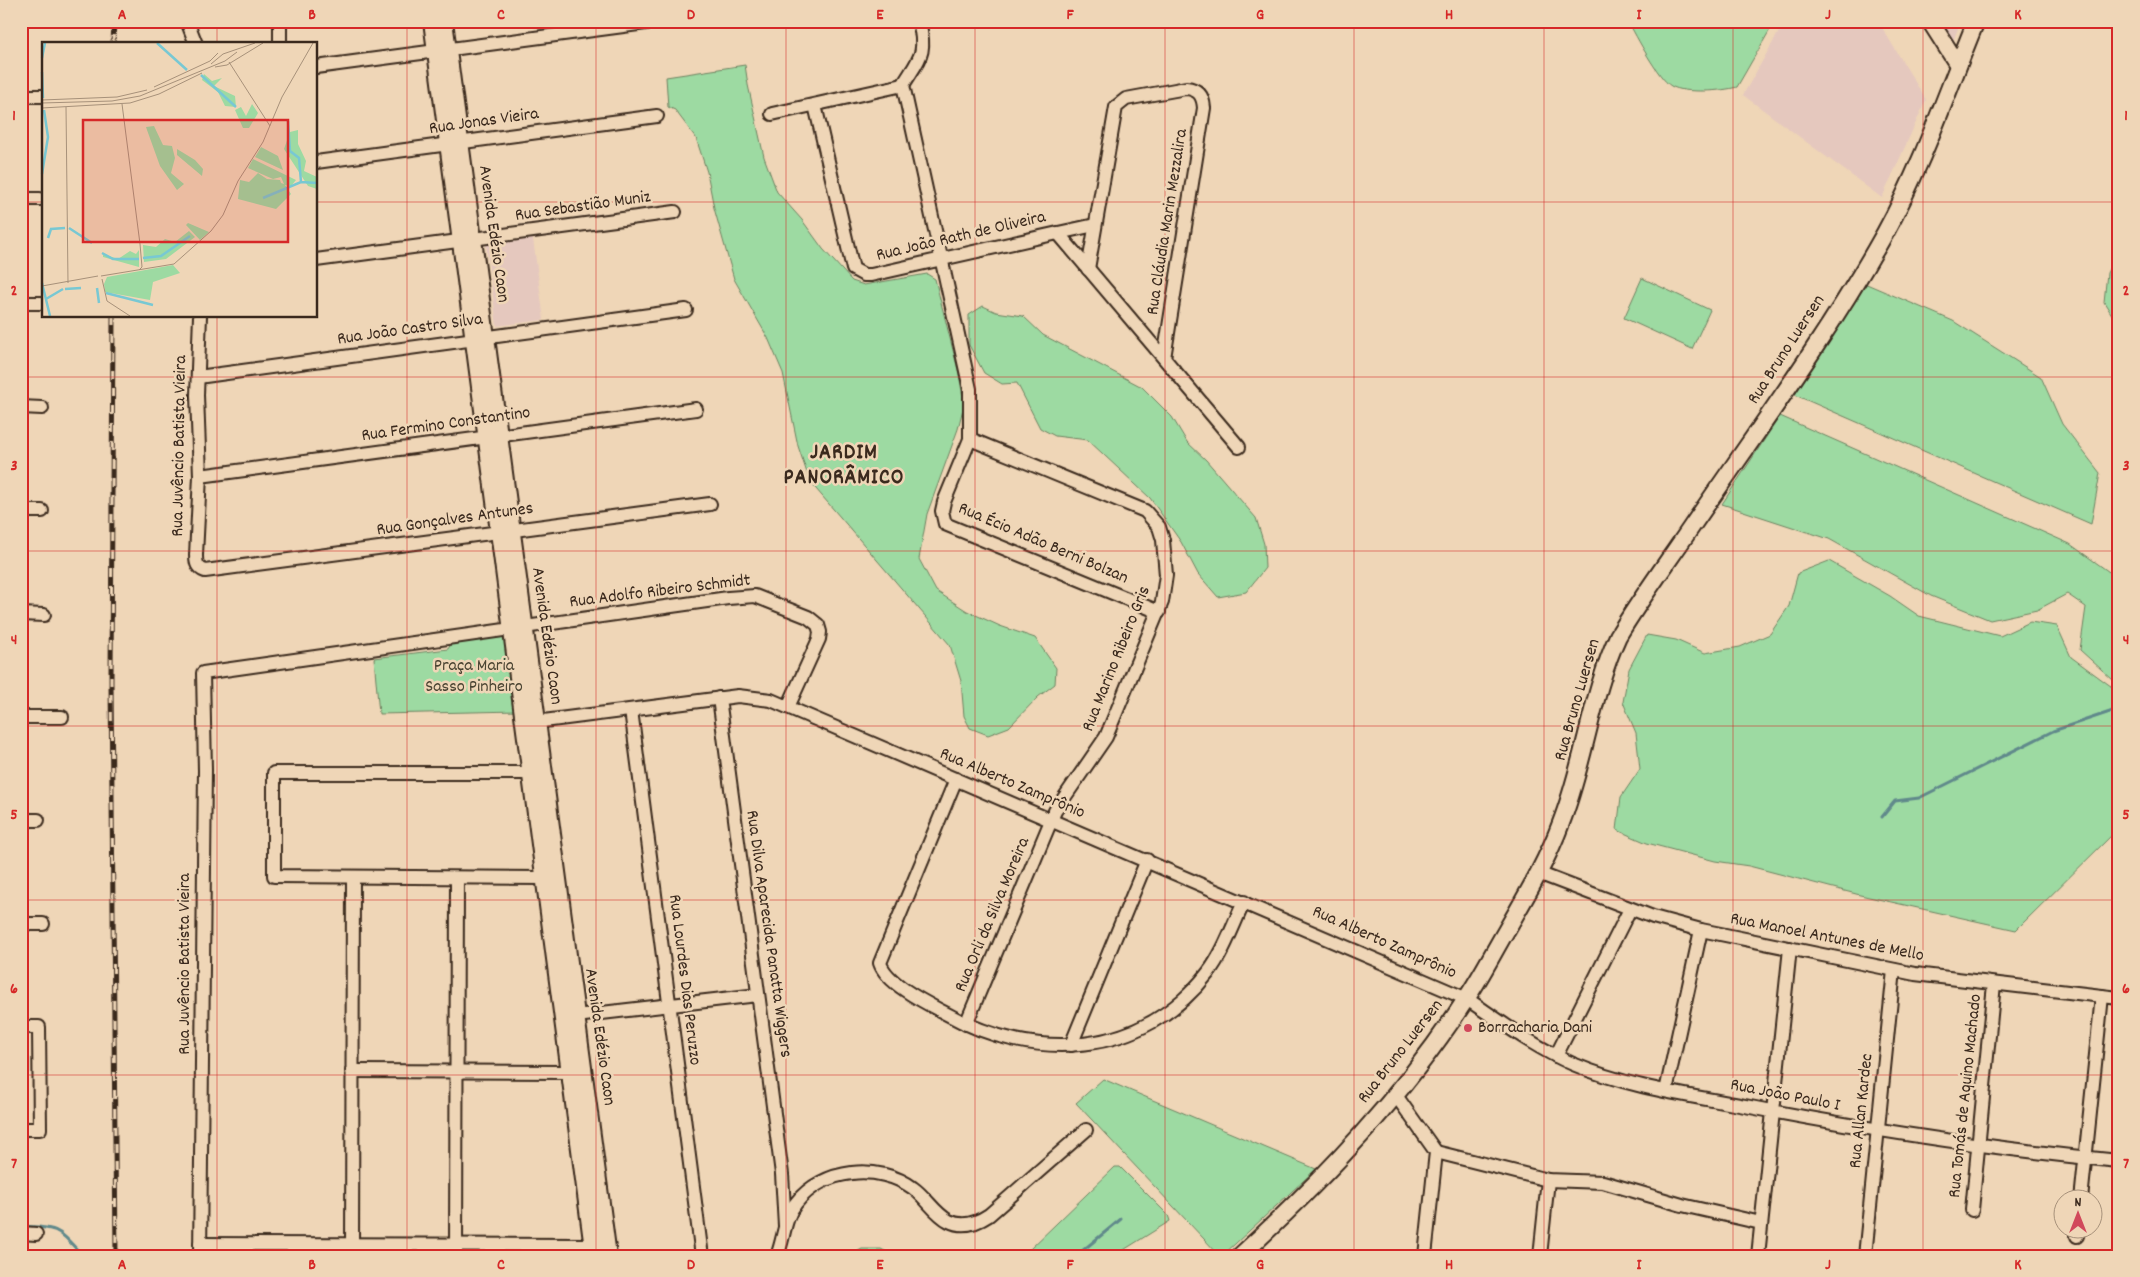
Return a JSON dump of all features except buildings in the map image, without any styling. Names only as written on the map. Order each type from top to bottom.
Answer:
[{"type":"main road","name":"Avenida Edézio Caon","points":[[432,21],[442,50]]},
{"type":"main road","name":"Avenida Edézio Caon","points":[[444,21],[442,50],[570,1017],[570,1072],[594,1250]]},
{"type":"main road","points":[[1930,21],[1958,65]]},
{"type":"main road","name":"Rua Bruno Luersen","points":[[1240,1256],[1322,1177],[1395,1094],[1467,999],[1554,842],[1570,798],[1603,675],[1618,636],[1786,390],[1868,262],[1906,193],[1976,21]]},
{"type":"main road","name":"Avenida Edézio Caon","points":[[531,723],[531,773],[545,878],[570,1017],[608,1256]]},
{"type":"street","points":[[187,21],[195,42]]},
{"type":"street","points":[[280,21],[280,42]]},
{"type":"street","points":[[318,67],[661,21]]},
{"type":"street","points":[[919,21],[924,44],[923,52],[903,85],[940,260],[970,389],[970,439]]},
{"type":"street","points":[[772,114],[903,85]]},
{"type":"street","name":"Rua Cláudia Marin Mezzalira","points":[[1095,225],[1114,110],[1118,103],[1186,88],[1194,89],[1203,99],[1204,108],[1164,358]]},
{"type":"street","points":[[21,96],[42,96]]},
{"type":"street","name":"Rua João Rath de Oliveira","points":[[815,105],[853,269],[864,275],[871,275],[1058,233],[1239,447]]},
{"type":"street","name":"Rua Jonas Vieira","points":[[318,162],[657,116]]},
{"type":"street","points":[[21,199],[40,199]]},
{"type":"street","name":"Rua Sebastião Muniz","points":[[318,260],[675,212]]},
{"type":"street","points":[[1058,233],[1095,225],[1088,269]]},
{"type":"street","points":[[21,303],[42,303]]},
{"type":"street","name":"Rua João Castro Silva","points":[[198,377],[686,310]]},
{"type":"street","name":"Rua Juvêncio Batista Vieira","points":[[200,318],[197,406],[200,476],[196,563],[200,569],[205,571]]},
{"type":"street","points":[[21,408],[42,408]]},
{"type":"street","name":"Rua Fermino Constantino","points":[[200,476],[696,409]]},
{"type":"street","name":"Rua Écio Adão Berni Bolzan","points":[[970,439],[944,502],[942,518],[945,524],[1158,612]]},
{"type":"street","name":"Rua Marino Ribeiro Gris","points":[[970,439],[1134,505],[1152,517],[1159,527],[1165,549],[1165,589],[1158,612],[1114,722],[1099,749],[1064,796],[1052,820]]},
{"type":"street","name":"Rua Gonçalves Antunes","points":[[205,571],[710,504]]},
{"type":"street","points":[[21,511],[42,511]]},
{"type":"street","name":"Rua Adolfo Ribeiro Schmidt","points":[[203,673],[745,596],[765,599],[814,620],[820,632],[819,639],[788,707]]},
{"type":"street","points":[[21,614],[44,614]]},
{"type":"street","name":"Rua Juvêncio Batista Vieira","points":[[200,1250],[205,770],[203,673]]},
{"type":"street","name":"Rua Alberto Zamprônio","points":[[531,723],[719,698],[748,696],[771,700],[1467,999]]},
{"type":"street","name":"Rua Dilva Aparecida Panatta Wiggers","points":[[719,698],[782,1174],[786,1226]]},
{"type":"street","name":"Rua Lourdes Dias Peruzzo","points":[[631,710],[702,1256]]},
{"type":"street","points":[[21,717],[62,717]]},
{"type":"street","points":[[531,773],[274,773],[274,876],[545,878]]},
{"type":"street","points":[[956,779],[880,963],[883,971],[907,990],[966,1024],[1002,1038],[1026,1043],[1071,1045],[1100,1042],[1128,1034],[1149,1024],[1178,1004],[1210,972],[1224,947],[1244,902]]},
{"type":"street","points":[[21,820],[38,820]]},
{"type":"street","name":"Rua Orli da Silva Moreira","points":[[966,1024],[1052,820]]},
{"type":"street","points":[[1071,1045],[1147,860]]},
{"type":"street","name":"Rua Manoel Antunes de Mello","points":[[1538,873],[1630,909],[1701,930],[1894,970],[1994,984],[2119,998]]},
{"type":"street","points":[[352,1250],[353,877]]},
{"type":"street","points":[[456,878],[456,1250]]},
{"type":"street","points":[[1556,1056],[1630,909]]},
{"type":"street","points":[[21,924],[43,924]]},
{"type":"street","points":[[1666,1091],[1701,930]]},
{"type":"street","points":[[1758,1256],[1790,948]]},
{"type":"street","name":"Rua Allan Kardec","points":[[1865,1256],[1894,970]]},
{"type":"street","name":"Rua Tomás de Aquino Machado","points":[[1972,1210],[1994,984]]},
{"type":"street","points":[[570,1017],[758,995]]},
{"type":"street","points":[[2082,1190],[2102,996]]},
{"type":"street","name":"Rua João Paulo I","points":[[1467,999],[1513,1031],[1556,1056],[1597,1073],[1666,1091],[1878,1131],[1978,1146],[2119,1161]]},
{"type":"street","points":[[21,1027],[40,1027],[40,1129],[21,1129]]},
{"type":"street","points":[[352,1071],[570,1072]]},
{"type":"street","points":[[1395,1094],[1436,1152],[1548,1180],[1603,1182],[1682,1205],[1761,1223]]},
{"type":"street","points":[[776,1256],[790,1212],[802,1197],[814,1187],[829,1179],[844,1174],[875,1172],[888,1176],[912,1187],[949,1221],[968,1224],[980,1221],[989,1215],[1086,1130]]},
{"type":"street","points":[[1425,1256],[1436,1152]]},
{"type":"street","name":"Rua Dilva Aparecida Panatta Wiggers","points":[[782,1174],[792,1190],[802,1197]]},
{"type":"street","points":[[1540,1256],[1548,1180]]},
{"type":"street","points":[[21,1234],[36,1234]]},
{"type":"street","points":[[200,1250],[594,1250]]},
{"type":"shaded area","points":[[1785,21],[1878,21],[1926,100],[1882,198],[1743,95]]},
{"type":"shaded area","points":[[1940,21],[1961,21],[1953,41]]},
{"type":"shaded area","points":[[533,239],[544,320],[497,326],[486,245]]},
{"type":"green space","points":[[1628,21],[1775,21],[1737,87],[1704,91],[1677,89],[1666,82],[1648,56]]},
{"type":"green space","points":[[745,65],[764,157],[777,192],[802,220],[823,249],[852,281],[864,285],[927,274],[935,279],[959,374],[964,404],[958,429],[927,514],[919,559],[936,591],[967,611],[1000,626],[1035,638],[1056,668],[1055,684],[1038,697],[1009,727],[988,735],[970,728],[964,716],[961,681],[950,645],[810,482],[798,446],[783,373],[768,338],[734,279],[714,208],[707,172],[696,138],[675,110],[668,107],[666,77]]},
{"type":"green space","points":[[2119,249],[2119,326],[2104,302],[2107,273]]},
{"type":"green space","points":[[1642,278],[1710,310],[1692,349],[1624,318]]},
{"type":"green space","points":[[1862,282],[1953,321],[2041,377],[2062,424],[2100,473],[2091,524],[1795,395]]},
{"type":"green space","points":[[983,306],[996,312],[1023,316],[1043,335],[1142,387],[1172,417],[1187,442],[1206,460],[1256,518],[1264,544],[1265,568],[1246,592],[1218,597],[1198,574],[1181,542],[1150,498],[1088,440],[1055,436],[1040,428],[1017,383],[1002,384],[984,373],[969,345],[969,315]]},
{"type":"green space","points":[[1780,416],[2070,544],[2119,579],[2119,681],[2113,680],[2080,650],[2086,607],[2067,594],[2037,610],[1990,620],[1931,596],[1829,539],[1722,504]]},
{"type":"green space","points":[[1829,561],[1890,596],[1919,616],[2000,636],[2030,622],[2057,626],[2071,657],[2119,692],[2119,828],[2016,930],[1860,895],[1749,866],[1715,861],[1647,843],[1617,830],[1621,797],[1640,769],[1636,733],[1623,702],[1629,669],[1647,635],[1676,640],[1705,653],[1740,647],[1770,634],[1789,606],[1798,573]]},
{"type":"green space","name":"Praça Maria Sasso Pinheiro","points":[[508,636],[518,711],[379,714],[374,658],[448,649],[451,644]]},
{"type":"green space","points":[[1103,1079],[1316,1169],[1220,1256],[1076,1103]]},
{"type":"green space","points":[[1115,1167],[1120,1167],[1168,1215],[1170,1221],[1114,1256],[1016,1256],[1029,1250]]},
{"type":"green space","points":[[862,1249],[881,1249],[895,1256],[848,1256]]},
{"type":"waterway","points":[[1882,817],[1895,801],[1919,798],[2053,731],[2119,709]]},
{"type":"waterway","points":[[1076,1256],[1121,1219]]},
{"type":"waterway","points":[[21,1226],[57,1231],[83,1256]]},
{"type":"railway","points":[[113,42],[114,21]]},
{"type":"railway","points":[[113,318],[111,681],[116,1256]]},
{"type":"place","name":"Borracharia Dani","points":[[1468,1028]]},
{"type":"district","name":"JARDIM PANORÂMICO","points":[[844,466]]}]
